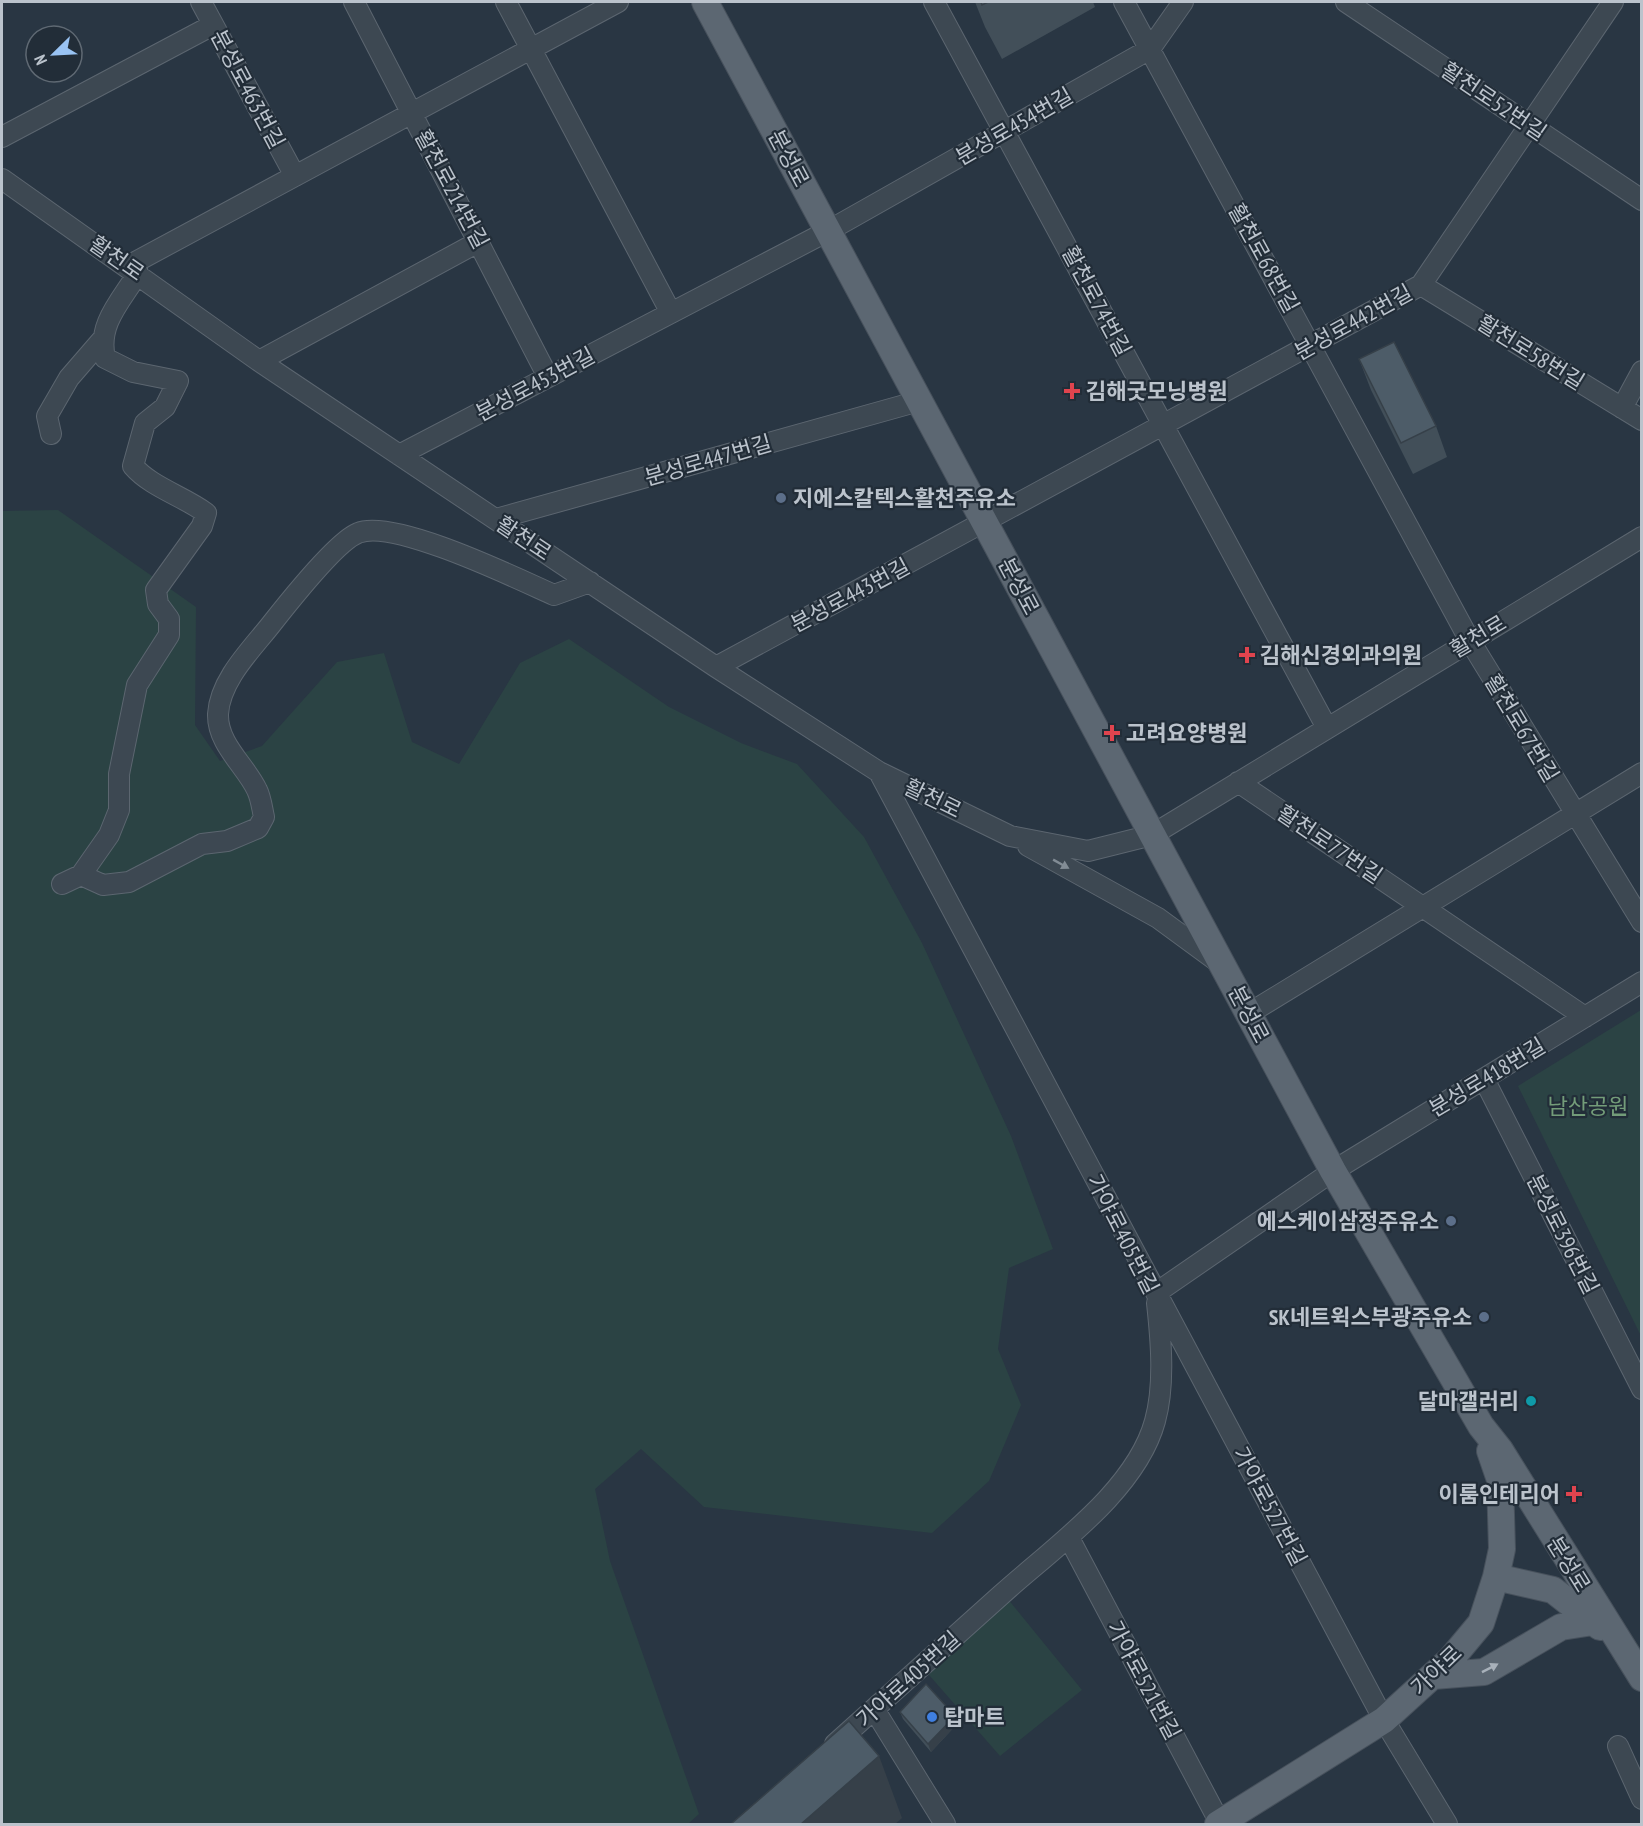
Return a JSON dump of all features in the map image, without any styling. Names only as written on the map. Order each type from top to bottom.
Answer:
[{"type":"main road","name":"분성로","points":[[705,2],[1333,1171],[1482,1426],[1500,1450],[1641,1678]]},
{"type":"main road","name":"가야로","points":[[1219,1824],[1384,1720],[1451,1659],[1481,1623],[1496,1577],[1502,1549],[1500,1480],[1482,1426]]},
{"type":"main road","points":[[1496,1577],[1553,1590],[1617,1640]]},
{"type":"main road","points":[[1433,1676],[1484,1672],[1561,1628],[1593,1622]]},
{"type":"street","name":"분성로463번길","points":[[201,2],[295,176]]},
{"type":"street","name":"활천로214번길","points":[[354,2],[480,241],[548,377]]},
{"type":"street","points":[[506,2],[671,313]]},
{"type":"street","name":"분성로463번길","points":[[133,270],[295,176],[618,2]]},
{"type":"street","name":"활천로74번길","points":[[934,2],[1327,728]]},
{"type":"street","name":"활천로68번길","points":[[1124,2],[1470,641]]},
{"type":"street","name":"분성로454번길","points":[[828,231],[1150,49],[1183,2]]},
{"type":"street","name":"활천로52번길","points":[[1346,2],[1641,200]]},
{"type":"street","name":"분성로442번길","points":[[985,523],[1421,285],[1613,2]]},
{"type":"street","points":[[2,137],[213,25]]},
{"type":"street","name":"활천로","points":[[2,178],[259,361],[716,667],[879,772],[1010,836],[1088,851],[1152,835],[1641,537]]},
{"type":"street","name":"분성로453번길","points":[[399,455],[828,231]]},
{"type":"street","points":[[259,361],[480,241]]},
{"type":"street","points":[[62,884],[81,875],[109,835],[119,810],[120,774],[137,685],[169,635],[169,619],[158,604],[156,590],[202,526],[206,513],[142,475],[133,466],[145,423],[165,407],[178,381],[133,372],[105,358],[101,341],[104,328],[133,270]]},
{"type":"street","name":"활천로58번길","points":[[1421,285],[1641,420]]},
{"type":"street","points":[[51,434],[47,416],[69,378],[101,341]]},
{"type":"street","points":[[1622,408],[1641,370]]},
{"type":"street","name":"분성로447번길","points":[[496,519],[919,401]]},
{"type":"street","name":"분성로443번길","points":[[716,667],[985,523]]},
{"type":"street","points":[[81,875],[102,885],[129,882],[202,844],[227,841],[258,828],[264,816],[257,790],[226,743],[218,716],[224,689],[279,614],[330,557],[356,533],[376,529],[429,542],[554,595],[590,582]]},
{"type":"street","name":"활천로67번길","points":[[1470,641],[1641,922]]},
{"type":"street","name":"가야로405번길","points":[[823,1755],[1003,1593],[1069,1538],[1132,1469],[1156,1420],[1162,1354],[1156,1293],[879,772]]},
{"type":"street","points":[[1248,1014],[1641,773]]},
{"type":"street","name":"활천로77번길","points":[[1238,782],[1585,1017]]},
{"type":"street","points":[[1010,836],[1158,918],[1222,965]]},
{"type":"street","name":"분성로418번길","points":[[1333,1171],[1641,982]]},
{"type":"street","name":"분성로396번길","points":[[1484,1078],[1641,1389]]},
{"type":"street","points":[[1156,1293],[1333,1171]]},
{"type":"street","name":"가야로527번길","points":[[1156,1293],[1384,1720],[1447,1824]]},
{"type":"street","name":"가야로521번길","points":[[1069,1538],[1219,1824]]},
{"type":"street","points":[[874,1709],[945,1824]]},
{"type":"street","points":[[1618,1746],[1641,1799]]},
{"type":"green space","points":[[58,510],[196,607],[195,725],[220,761],[262,746],[337,662],[384,653],[412,742],[459,764],[520,663],[569,639],[669,707],[741,743],[797,764],[864,837],[922,943],[1011,1136],[1053,1249],[1009,1268],[998,1349],[1021,1405],[989,1481],[932,1533],[704,1507],[641,1449],[595,1489],[610,1561],[699,1814],[688,1824],[2,1824],[2,511]]},
{"type":"green space","name":"남산공원","points":[[1641,1010],[1641,1336],[1518,1086]]},
{"type":"green space","points":[[1003,1593],[1082,1690],[1000,1756],[922,1667]]},
{"type":"building","points":[[1394,342],[1436,426],[1401,443],[1359,359]]},
{"type":"building","points":[[926,1684],[955,1716],[928,1744],[900,1712]]},
{"type":"building","points":[[849,1721],[879,1756],[801,1824],[731,1824]]},
{"type":"place","name":"김해굿모닝병원","points":[[1072,391]]},
{"type":"place","name":"지에스칼텍스활천주유소","points":[[781,498]]},
{"type":"place","name":"김해신경외과의원","points":[[1247,655]]},
{"type":"place","name":"고려요양병원","points":[[1112,733]]},
{"type":"place","name":"에스케이삼정주유소","points":[[1451,1221]]},
{"type":"place","name":"SK네트윅스부광주유소","points":[[1484,1317]]},
{"type":"place","name":"달마갤러리","points":[[1531,1401]]},
{"type":"place","name":"이룸인테리어","points":[[1574,1494]]},
{"type":"place","name":"탑마트","points":[[932,1717]]}]
